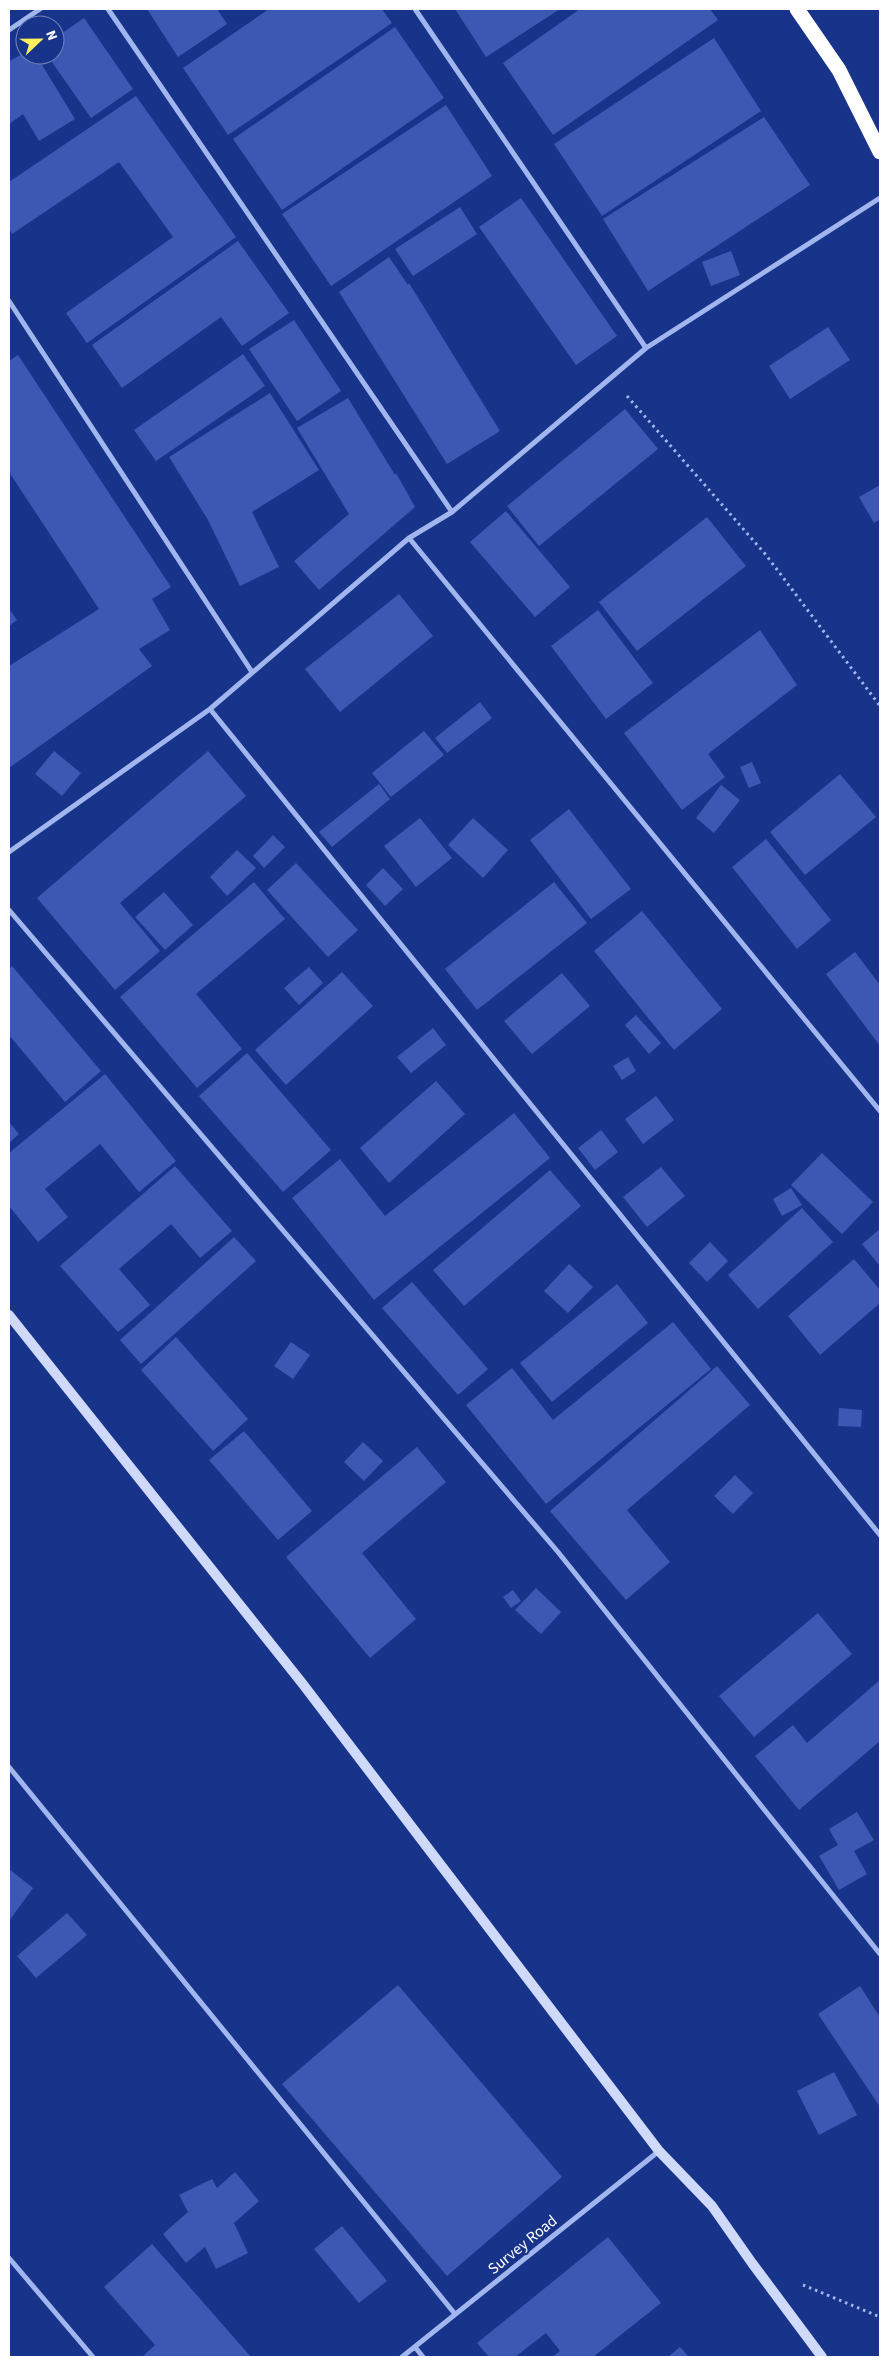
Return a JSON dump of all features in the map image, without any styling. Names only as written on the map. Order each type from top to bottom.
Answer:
[{"type":"highway","points":[[797,9],[839,70],[880,152]]},
{"type":"main road","points":[[9,1315],[302,1683],[659,2151],[712,2206],[822,2357]]},
{"type":"street","points":[[9,30],[40,9]]},
{"type":"street","points":[[108,9],[452,512]]},
{"type":"street","points":[[416,9],[646,348]]},
{"type":"street","points":[[9,852],[210,709],[409,538],[452,512],[646,348],[880,198]]},
{"type":"street","points":[[9,301],[252,672]]},
{"type":"street","points":[[409,538],[880,1111]]},
{"type":"street","points":[[210,709],[880,1535]]},
{"type":"street","points":[[9,910],[558,1552],[880,1954]]},
{"type":"street","points":[[9,1767],[455,2314]]},
{"type":"street","name":"Survey Road","points":[[402,2357],[659,2151]]},
{"type":"street","points":[[9,2258],[93,2357]]},
{"type":"street","points":[[414,2347],[423,2357]]},
{"type":"path","points":[[612,378],[766,555],[880,706]]},
{"type":"path","points":[[798,2282],[880,2317]]},
{"type":"building","points":[[147,9],[217,9],[227,24],[178,57]]},
{"type":"building","points":[[269,9],[382,9],[392,23],[228,135],[183,68]]},
{"type":"building","points":[[455,9],[560,9],[486,57]]},
{"type":"building","points":[[580,9],[710,9],[718,20],[553,135],[503,63]]},
{"type":"building","points":[[84,18],[133,89],[91,118],[54,65],[65,65],[65,31]]},
{"type":"building","points":[[395,27],[444,98],[282,210],[233,139]]},
{"type":"building","points":[[714,38],[761,111],[602,216],[554,144]]},
{"type":"building","points":[[15,58],[15,65],[42,65],[75,119],[39,141],[23,114],[9,124],[9,61]]},
{"type":"building","points":[[136,96],[236,237],[87,343],[66,313],[173,237],[119,162],[12,234],[9,229],[9,182]]},
{"type":"building","points":[[446,105],[492,176],[331,286],[282,214]]},
{"type":"building","points":[[764,117],[810,185],[648,291],[603,219]]},
{"type":"building","points":[[521,198],[617,336],[576,365],[479,227]]},
{"type":"building","points":[[460,207],[477,234],[413,276],[395,249]]},
{"type":"building","points":[[238,241],[289,313],[242,346],[221,317],[122,388],[92,345]]},
{"type":"building","points":[[731,251],[740,275],[711,286],[702,262]]},
{"type":"building","points":[[389,257],[408,285],[409,283],[500,431],[447,464],[339,292]]},
{"type":"building","points":[[294,320],[341,391],[297,421],[249,349]]},
{"type":"building","points":[[828,327],[850,360],[790,399],[769,366]]},
{"type":"building","points":[[243,354],[265,386],[156,461],[134,430]]},
{"type":"building","points":[[18,355],[171,587],[152,599],[170,630],[139,649],[152,666],[9,768],[9,666],[99,609],[9,472],[9,361]]},
{"type":"building","points":[[270,393],[319,470],[252,512],[279,567],[240,586],[208,520],[169,457]]},
{"type":"building","points":[[348,398],[395,475],[396,473],[415,507],[319,590],[294,561],[349,514],[297,428]]},
{"type":"building","points":[[625,409],[658,449],[539,546],[507,506]]},
{"type":"building","points":[[880,485],[880,519],[874,523],[859,497]]},
{"type":"building","points":[[506,511],[570,587],[535,617],[470,542]]},
{"type":"building","points":[[707,517],[746,566],[637,651],[599,602]]},
{"type":"building","points":[[399,594],[433,636],[340,712],[305,669]]},
{"type":"building","points":[[9,609],[17,620],[9,626]]},
{"type":"building","points":[[598,610],[653,683],[606,719],[551,646]]},
{"type":"building","points":[[760,630],[797,685],[708,754],[725,777],[682,810],[624,733]]},
{"type":"building","points":[[480,702],[492,718],[447,753],[435,738]]},
{"type":"building","points":[[424,731],[444,755],[391,797],[372,773]]},
{"type":"building","points":[[54,751],[81,773],[62,796],[35,774]]},
{"type":"building","points":[[208,751],[246,796],[120,903],[160,951],[115,990],[37,898]]},
{"type":"building","points":[[752,762],[761,783],[749,788],[740,767]]},
{"type":"building","points":[[840,774],[876,817],[805,875],[770,832]]},
{"type":"building","points":[[379,784],[390,799],[332,847],[319,832]]},
{"type":"building","points":[[721,785],[740,800],[714,833],[696,818]]},
{"type":"building","points":[[569,809],[631,889],[591,919],[530,840]]},
{"type":"building","points":[[420,818],[452,858],[416,887],[384,846]]},
{"type":"building","points":[[473,818],[508,850],[483,878],[448,845]]},
{"type":"building","points":[[273,835],[285,847],[264,868],[253,856]]},
{"type":"building","points":[[766,839],[831,920],[797,949],[732,867]]},
{"type":"building","points":[[237,850],[256,868],[227,896],[210,877]]},
{"type":"building","points":[[296,863],[358,930],[328,957],[267,890]]},
{"type":"building","points":[[383,868],[403,889],[385,906],[366,885]]},
{"type":"building","points":[[254,882],[285,919],[196,994],[242,1049],[197,1088],[120,997]]},
{"type":"building","points":[[554,882],[587,923],[477,1010],[445,969]]},
{"type":"building","points":[[164,892],[193,925],[165,950],[135,917]]},
{"type":"building","points":[[642,911],[722,1009],[674,1050],[594,951]]},
{"type":"building","points":[[855,952],[880,985],[880,1046],[826,974]]},
{"type":"building","points":[[12,966],[101,1071],[65,1102],[9,1035],[9,969]]},
{"type":"building","points":[[309,967],[323,983],[299,1005],[284,988]]},
{"type":"building","points":[[342,972],[373,1006],[286,1085],[255,1050]]},
{"type":"building","points":[[562,973],[590,1006],[532,1054],[504,1021]]},
{"type":"building","points":[[636,1015],[661,1043],[649,1054],[625,1025]]},
{"type":"building","points":[[433,1028],[446,1045],[411,1073],[397,1057]]},
{"type":"building","points":[[247,1053],[331,1150],[283,1192],[199,1096]]},
{"type":"building","points":[[628,1057],[636,1071],[622,1080],[613,1066]]},
{"type":"building","points":[[105,1074],[176,1161],[139,1192],[100,1144],[45,1189],[68,1217],[38,1242],[9,1206],[9,1153]]},
{"type":"building","points":[[436,1081],[465,1114],[389,1183],[360,1148]]},
{"type":"building","points":[[656,1096],[674,1120],[643,1144],[625,1119]]},
{"type":"building","points":[[514,1113],[550,1158],[374,1300],[292,1198],[340,1159],[385,1216]]},
{"type":"building","points":[[9,1122],[19,1134],[9,1143]]},
{"type":"building","points":[[601,1130],[618,1152],[595,1170],[578,1148]]},
{"type":"building","points":[[822,1153],[873,1202],[842,1234],[791,1185]]},
{"type":"building","points":[[175,1166],[232,1231],[200,1258],[171,1224],[119,1269],[150,1305],[118,1332],[60,1266]]},
{"type":"building","points":[[661,1167],[685,1196],[647,1227],[623,1197]]},
{"type":"building","points":[[550,1170],[581,1206],[464,1306],[433,1270]]},
{"type":"building","points":[[791,1188],[802,1205],[782,1216],[773,1199]]},
{"type":"building","points":[[802,1208],[833,1242],[758,1309],[728,1275]]},
{"type":"building","points":[[880,1229],[880,1266],[862,1244]]},
{"type":"building","points":[[234,1237],[256,1261],[141,1364],[120,1340]]},
{"type":"building","points":[[710,1242],[728,1261],[707,1282],[689,1263]]},
{"type":"building","points":[[854,1259],[880,1290],[880,1303],[820,1355],[788,1316]]},
{"type":"building","points":[[569,1264],[593,1287],[568,1313],[544,1291]]},
{"type":"building","points":[[412,1282],[488,1369],[458,1395],[382,1308]]},
{"type":"building","points":[[617,1284],[648,1323],[552,1402],[520,1363]]},
{"type":"building","points":[[673,1322],[711,1369],[546,1504],[466,1405],[512,1368],[553,1420]]},
{"type":"building","points":[[176,1337],[248,1419],[213,1451],[141,1370]]},
{"type":"building","points":[[291,1342],[310,1355],[293,1379],[274,1366]]},
{"type":"building","points":[[717,1366],[750,1405],[627,1510],[670,1562],[626,1600],[550,1511]]},
{"type":"building","points":[[839,1408],[862,1410],[861,1427],[838,1426]]},
{"type":"building","points":[[244,1431],[312,1511],[278,1540],[209,1460]]},
{"type":"building","points":[[363,1442],[383,1461],[364,1481],[344,1462]]},
{"type":"building","points":[[417,1447],[446,1482],[362,1553],[416,1619],[370,1658],[286,1557]]},
{"type":"building","points":[[735,1475],[753,1493],[733,1514],[714,1496]]},
{"type":"building","points":[[536,1588],[561,1612],[541,1634],[515,1610]]},
{"type":"building","points":[[513,1590],[521,1601],[511,1608],[503,1597]]},
{"type":"building","points":[[818,1613],[852,1654],[754,1737],[719,1696]]},
{"type":"building","points":[[880,1680],[880,1741],[799,1810],[755,1756],[793,1725],[807,1743]]},
{"type":"building","points":[[857,1812],[874,1840],[854,1851],[867,1874],[839,1890],[819,1856],[838,1845],[829,1829]]},
{"type":"building","points":[[9,1869],[33,1888],[9,1921]]},
{"type":"building","points":[[67,1913],[87,1935],[36,1978],[17,1956]]},
{"type":"building","points":[[398,1985],[562,2177],[447,2276],[282,2084]]},
{"type":"building","points":[[860,1986],[880,2017],[880,2107],[818,2014]]},
{"type":"building","points":[[834,2072],[857,2115],[819,2135],[797,2091]]},
{"type":"building","points":[[235,2172],[259,2201],[234,2223],[248,2253],[216,2269],[205,2247],[186,2263],[163,2234],[188,2212],[179,2195],[212,2179],[217,2188]]},
{"type":"building","points":[[342,2226],[387,2281],[359,2303],[314,2249]]},
{"type":"building","points":[[608,2237],[661,2303],[593,2357],[552,2357],[560,2351],[546,2333],[515,2357],[489,2357],[477,2343]]},
{"type":"building","points":[[152,2244],[251,2357],[142,2357],[155,2345],[104,2287]]},
{"type":"building","points":[[680,2347],[689,2357],[668,2357]]}]
